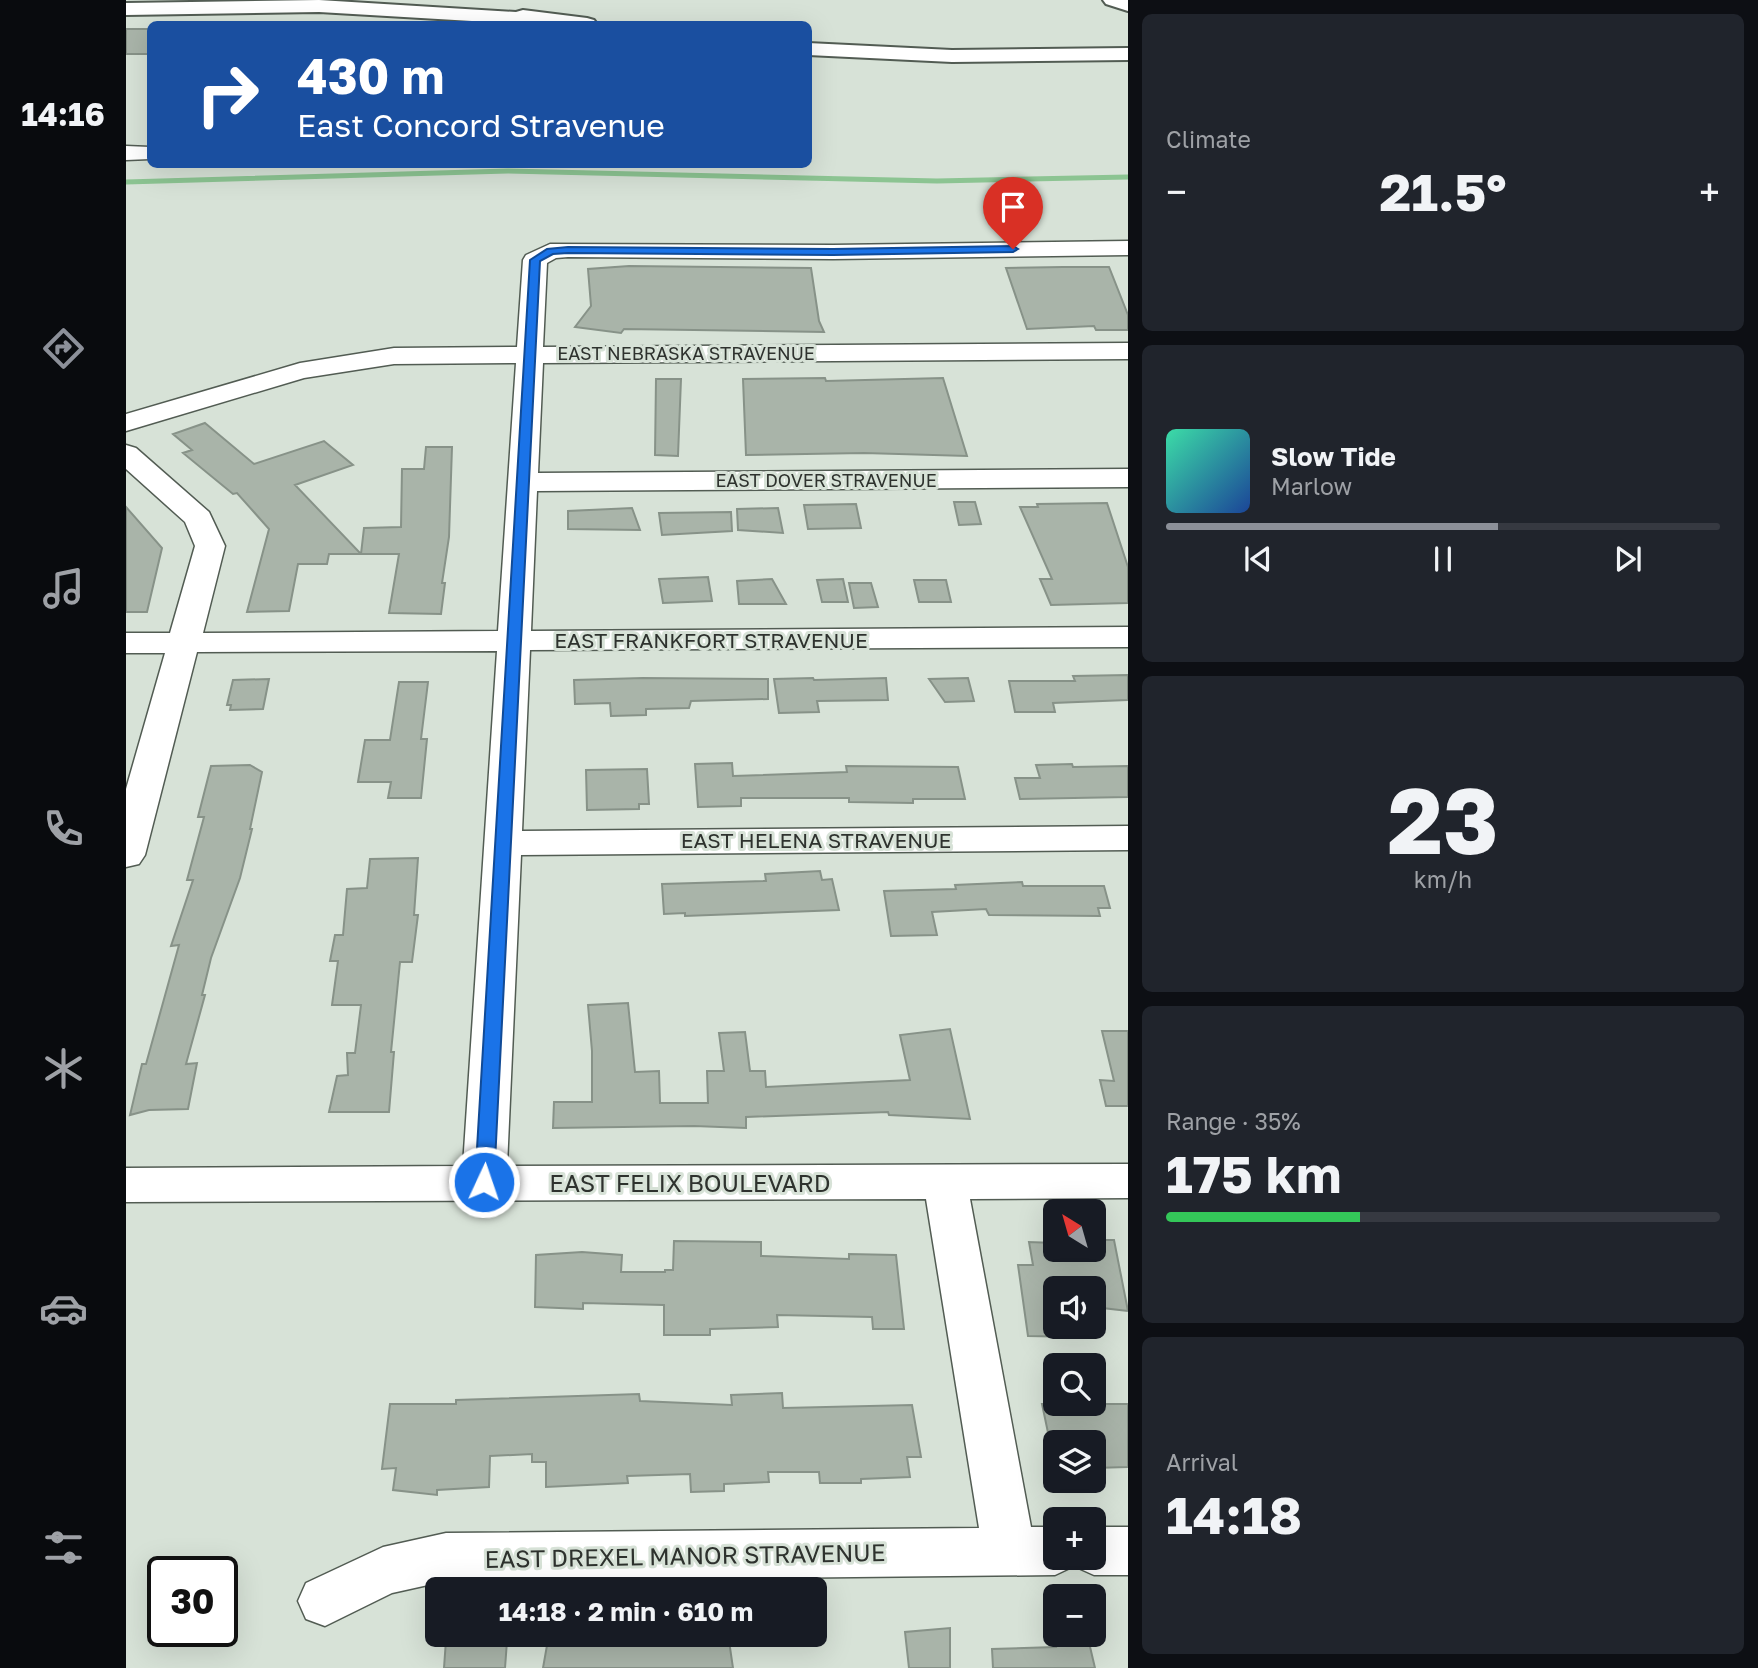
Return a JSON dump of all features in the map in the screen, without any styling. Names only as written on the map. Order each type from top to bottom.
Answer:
[{"type":"main road","points":[[378,0],[558,21]]},
{"type":"main road","points":[[1113,0],[1128,5]]},
{"type":"main road","points":[[126,9],[319,6],[549,20]]},
{"type":"main road","points":[[812,49],[978,56],[1128,54]]},
{"type":"street","points":[[126,153],[147,153]]},
{"type":"street","points":[[484,1182],[534,264],[542,254],[568,250],[833,252],[1128,248]]},
{"type":"street","name":"EAST NEBRASKA STRAVENUE","points":[[126,423],[273,378],[346,362],[422,354],[1128,351]]},
{"type":"street","points":[[126,454],[198,518],[211,546],[126,855]]},
{"type":"street","name":"EAST DOVER STRAVENUE","points":[[524,482],[1128,478]]},
{"type":"street","name":"EAST FRANKFORT STRAVENUE","points":[[126,643],[1128,637]]},
{"type":"street","name":"EAST HELENA STRAVENUE","points":[[503,843],[1128,838]]},
{"type":"street","name":"EAST FELIX BOULEVARD","points":[[126,1185],[1128,1181]]},
{"type":"street","points":[[945,1182],[1032,1552]]},
{"type":"street","points":[[1106,1551],[1128,1551]]},
{"type":"street","name":"EAST DREXEL MANOR STRAVENUE","points":[[324,1601],[383,1571],[446,1557],[1032,1552]]},
{"type":"building","points":[[126,29],[147,29],[147,54],[126,54]]},
{"type":"building","points":[[629,266],[811,268],[819,321],[824,332],[624,329],[621,333],[575,327],[591,306],[588,269]]},
{"type":"building","points":[[1109,267],[1128,315],[1128,330],[1096,330],[1094,326],[1027,329],[1006,268]]},
{"type":"building","points":[[825,378],[826,381],[943,378],[967,456],[864,453],[746,455],[743,379]]},
{"type":"building","points":[[656,379],[681,379],[678,456],[655,455]]},
{"type":"building","points":[[205,423],[254,464],[324,441],[353,465],[295,485],[361,554],[329,554],[327,564],[298,564],[289,611],[247,612],[269,529],[237,493],[233,494],[183,453],[192,450],[173,434]]},
{"type":"building","points":[[426,447],[452,447],[449,537],[442,583],[445,583],[441,614],[389,613],[399,554],[361,554],[364,528],[401,527],[402,469],[424,469]]},
{"type":"building","points":[[954,502],[975,502],[981,524],[959,525]]},
{"type":"building","points":[[1107,503],[1128,567],[1128,603],[1051,605],[1040,579],[1052,579],[1020,507],[1038,507],[1037,504]]},
{"type":"building","points":[[856,504],[861,528],[808,529],[804,505]]},
{"type":"building","points":[[126,507],[162,548],[147,612],[126,612]]},
{"type":"building","points":[[632,508],[640,530],[568,529],[568,511]]},
{"type":"building","points":[[778,508],[783,533],[738,530],[737,509]]},
{"type":"building","points":[[731,512],[732,531],[662,535],[659,513]]},
{"type":"building","points":[[708,577],[712,601],[663,603],[659,579]]},
{"type":"building","points":[[772,579],[786,604],[739,604],[737,581]]},
{"type":"building","points":[[843,579],[848,602],[822,602],[817,580]]},
{"type":"building","points":[[914,580],[946,580],[951,602],[919,602]]},
{"type":"building","points":[[849,583],[871,583],[878,607],[854,608]]},
{"type":"building","points":[[1128,675],[1128,700],[1053,703],[1055,712],[1015,712],[1009,681],[1075,681],[1073,676]]},
{"type":"building","points":[[886,678],[888,700],[817,701],[819,712],[779,713],[774,679]]},
{"type":"building","points":[[968,678],[974,701],[945,702],[929,679]]},
{"type":"building","points":[[269,679],[263,709],[230,710],[231,705],[227,705],[233,680]]},
{"type":"building","points":[[768,679],[768,699],[691,701],[689,708],[646,709],[646,715],[611,716],[610,703],[575,704],[574,680]]},
{"type":"building","points":[[399,682],[428,682],[421,739],[427,739],[421,798],[388,798],[391,782],[358,782],[365,740],[390,740]]},
{"type":"building","points":[[732,763],[733,776],[847,772],[846,766],[958,767],[965,799],[913,799],[913,803],[849,802],[849,798],[741,798],[741,806],[698,807],[695,764]]},
{"type":"building","points":[[1072,764],[1073,767],[1128,766],[1128,797],[1020,799],[1015,778],[1040,778],[1036,765]]},
{"type":"building","points":[[250,765],[262,772],[252,829],[240,878],[211,958],[202,995],[205,995],[186,1064],[197,1063],[188,1109],[149,1110],[130,1115],[142,1064],[146,1064],[179,945],[171,946],[193,880],[187,880],[204,817],[198,817],[211,766]]},
{"type":"building","points":[[647,769],[649,804],[639,804],[639,809],[587,810],[586,770]]},
{"type":"building","points":[[418,858],[414,915],[418,915],[412,962],[400,962],[391,1052],[394,1052],[389,1112],[329,1112],[337,1076],[348,1075],[347,1053],[355,1053],[361,1005],[332,1005],[338,961],[330,961],[335,935],[343,935],[347,889],[367,888],[370,859]]},
{"type":"building","points":[[820,871],[822,880],[832,879],[839,910],[685,916],[685,913],[664,914],[662,884],[766,881],[765,874]]},
{"type":"building","points":[[1022,882],[1023,886],[1104,886],[1110,908],[1098,908],[1100,916],[989,915],[986,909],[932,912],[937,935],[891,936],[884,891],[956,889],[955,885]]},
{"type":"building","points":[[628,1003],[635,1072],[659,1071],[660,1103],[708,1103],[707,1071],[724,1071],[719,1033],[745,1032],[750,1071],[765,1071],[766,1087],[910,1080],[900,1035],[950,1029],[970,1119],[889,1115],[888,1112],[746,1117],[746,1128],[553,1128],[554,1102],[592,1102],[592,1051],[588,1005]]},
{"type":"building","points":[[1102,1031],[1128,1031],[1128,1106],[1106,1106],[1100,1080],[1114,1081]]},
{"type":"building","points":[[1106,1240],[1114,1240],[1128,1311],[1106,1308],[1106,1276],[1043,1276],[1043,1336],[1028,1336],[1018,1265],[1033,1265],[1029,1242],[1043,1243],[1043,1262],[1106,1262]]},
{"type":"building","points":[[674,1241],[761,1242],[761,1256],[849,1259],[849,1254],[896,1255],[904,1329],[873,1329],[872,1317],[777,1315],[778,1327],[710,1329],[710,1335],[664,1335],[664,1305],[583,1303],[583,1309],[535,1307],[536,1255],[582,1252],[622,1255],[621,1272],[665,1272],[673,1270]]},
{"type":"building","points":[[782,1393],[783,1408],[912,1405],[921,1457],[907,1457],[910,1477],[861,1479],[861,1483],[820,1483],[819,1472],[768,1472],[769,1482],[724,1484],[724,1491],[691,1492],[690,1474],[627,1476],[628,1483],[546,1487],[546,1462],[532,1462],[532,1454],[490,1456],[489,1487],[437,1490],[437,1495],[393,1490],[396,1468],[382,1469],[390,1404],[456,1404],[456,1400],[639,1394],[640,1401],[732,1405],[731,1395]]},
{"type":"building","points":[[1106,1404],[1128,1404],[1128,1467],[1106,1468],[1106,1430],[1047,1430],[1045,1416],[1106,1416]]},
{"type":"building","points":[[950,1628],[950,1668],[909,1668],[905,1632]]},
{"type":"building","points":[[446,1647],[507,1647],[505,1668],[444,1668]]},
{"type":"building","points":[[547,1647],[730,1647],[733,1668],[543,1668]]},
{"type":"building","points":[[1090,1647],[1095,1668],[993,1668],[992,1649]]},
{"type":"waterway","points":[[126,182],[508,171],[937,181],[1128,177]]},
{"type":"route","points":[[484,1182],[535,260],[551,251],[568,250],[833,252],[1013,249]]}]
